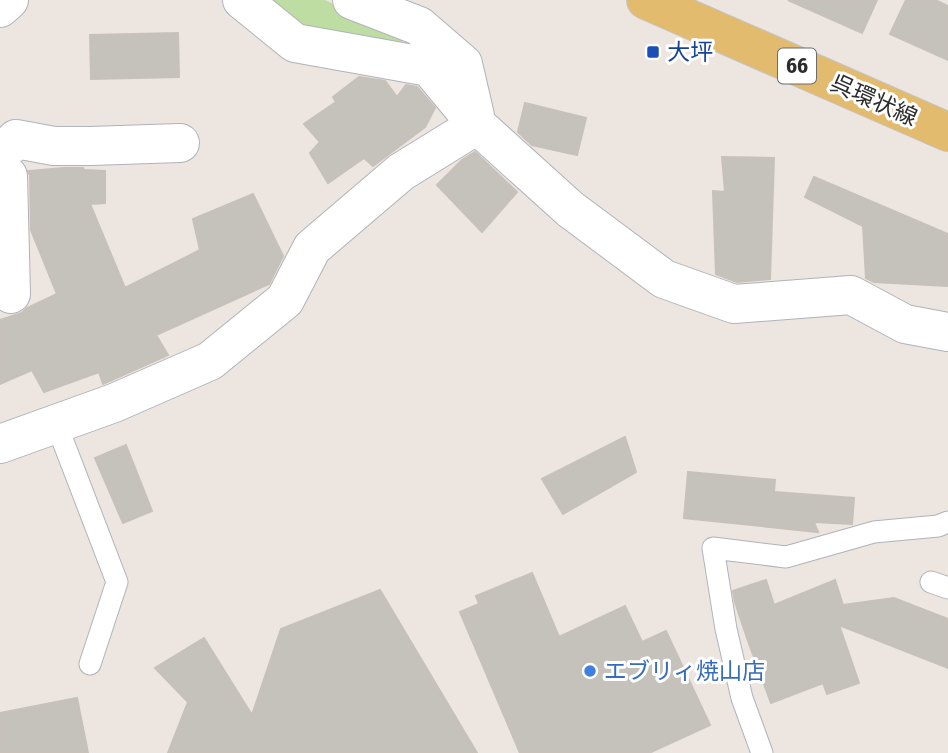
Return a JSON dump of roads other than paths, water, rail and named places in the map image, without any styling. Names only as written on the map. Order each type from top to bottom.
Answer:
[{"type":"main road","name":"呉環状線","points":[[646,0],[948,132]]},
{"type":"street","points":[[0,8],[9,0]]},
{"type":"street","points":[[242,0],[295,43],[429,67],[477,125],[570,209],[664,279],[734,304],[851,295],[905,324],[948,332]]},
{"type":"street","points":[[352,0],[419,26],[463,64],[477,125]]},
{"type":"street","points":[[0,444],[114,403],[210,361],[285,300],[312,248],[401,172],[477,125]]},
{"type":"street","points":[[0,155],[16,139],[54,146],[180,143]]},
{"type":"street","points":[[0,167],[8,176],[11,294]]},
{"type":"lane","points":[[56,423],[117,582],[90,663]]},
{"type":"lane","points":[[762,753],[740,687],[726,629],[713,548],[786,557],[874,532],[938,526],[948,522]]},
{"type":"place","name":"大坪","points":[[653,52]]},
{"type":"place","name":"エブリィ焼山店","points":[[590,671]]}]
